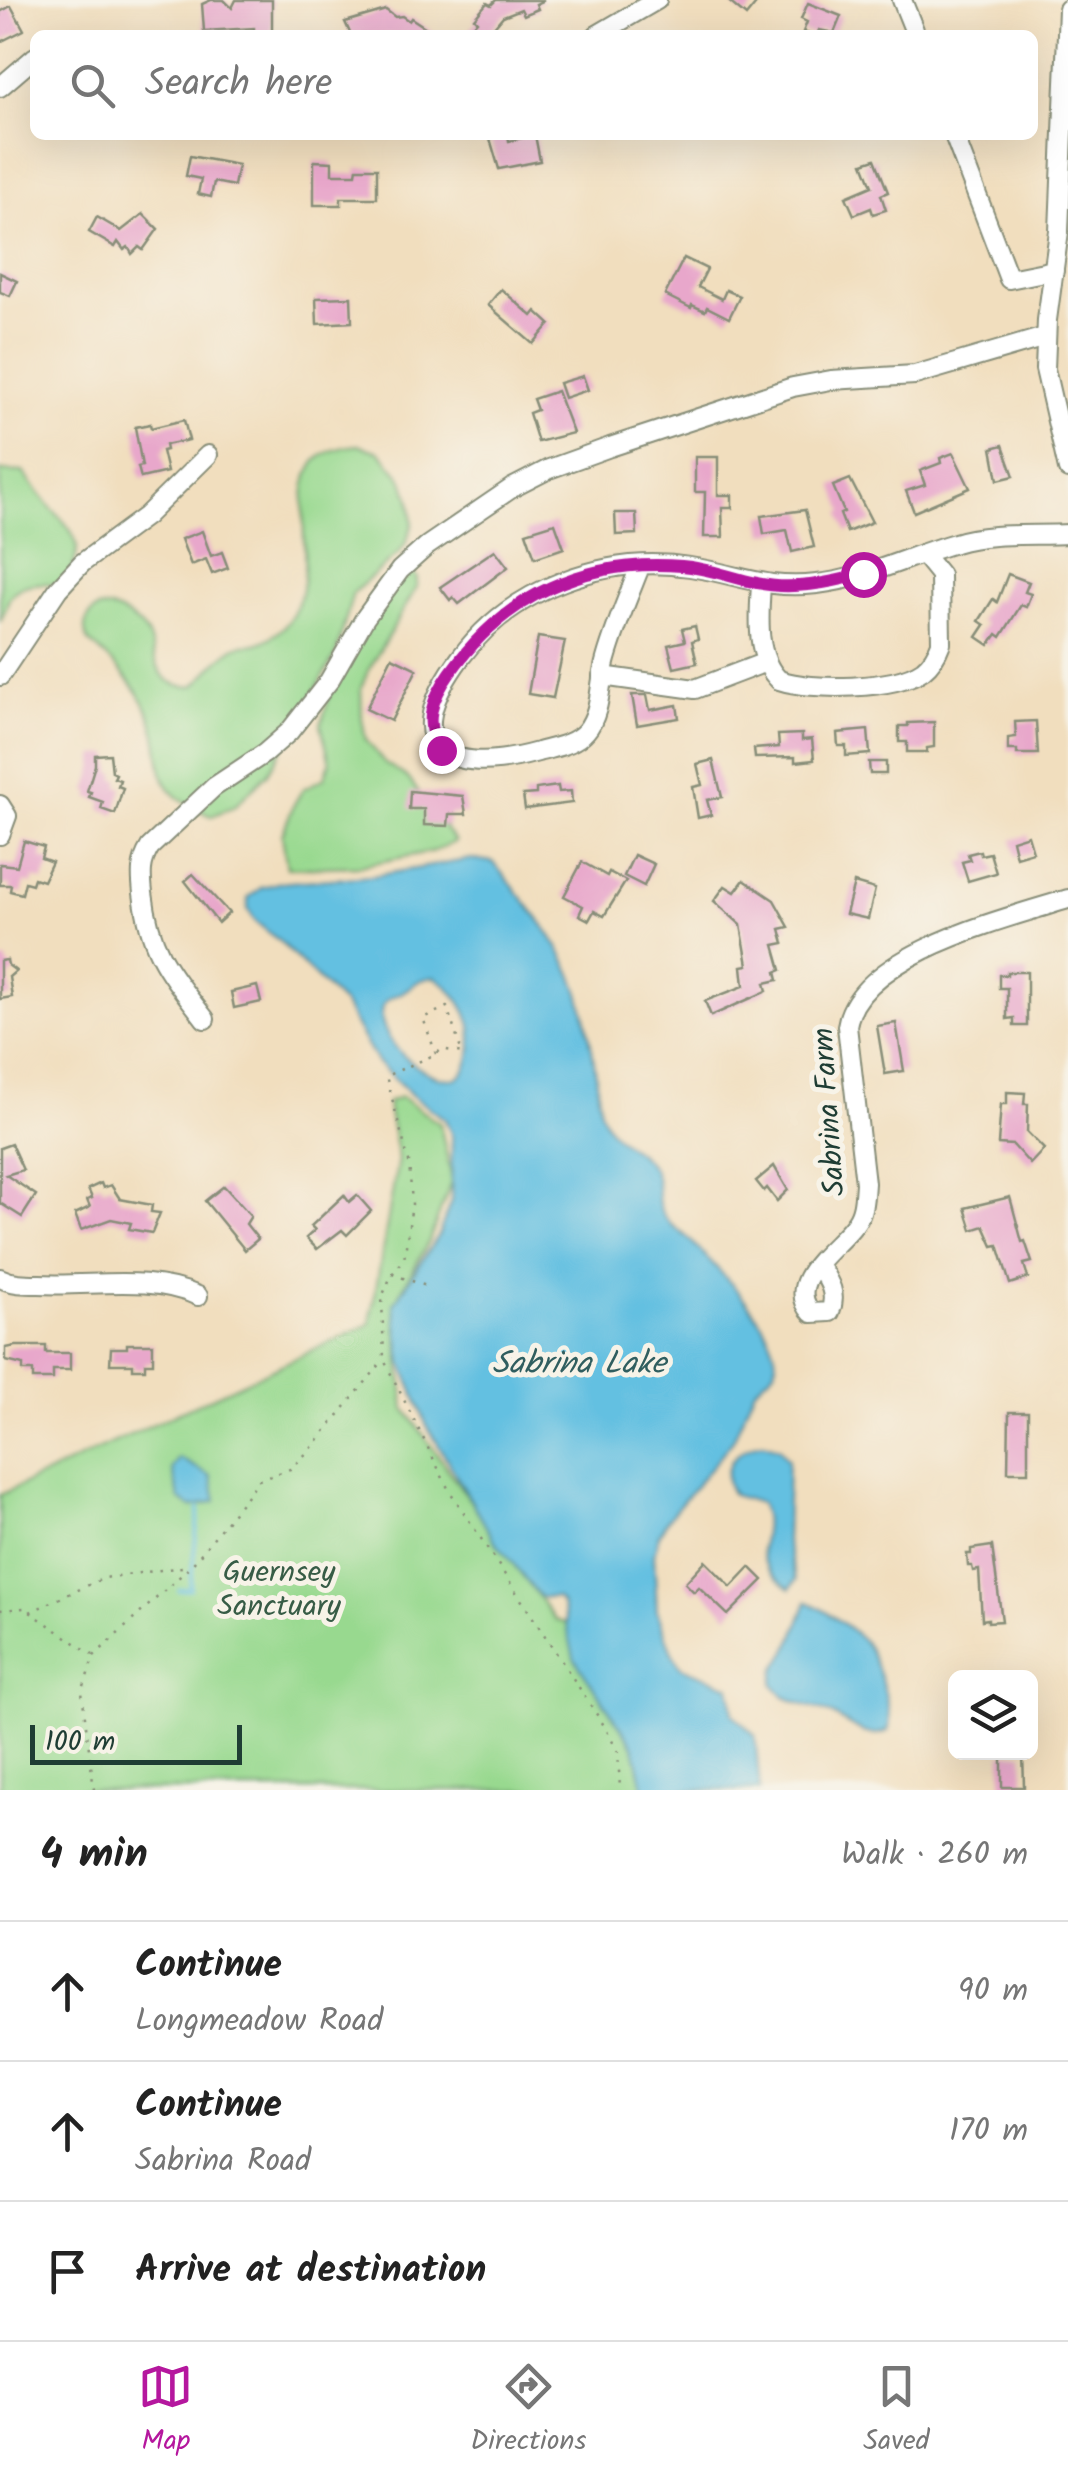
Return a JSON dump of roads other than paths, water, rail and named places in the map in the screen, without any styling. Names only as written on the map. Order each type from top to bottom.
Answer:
[{"type":"street","points":[[606,30],[657,0]]},
{"type":"street","points":[[902,0],[914,30]]},
{"type":"street","points":[[1068,8],[1067,96],[1045,369],[1068,469]]},
{"type":"street","points":[[0,88],[30,61]]},
{"type":"street","points":[[956,140],[1009,279],[1054,270]]},
{"type":"street","points":[[205,1019],[159,958],[150,937],[142,860],[150,847],[214,786],[290,732],[329,681],[387,583],[427,546],[512,488],[610,446],[793,388],[830,380],[914,376],[1046,337]]},
{"type":"street","points":[[0,676],[58,589],[82,563],[146,516],[208,454]]},
{"type":"street","points":[[640,566],[618,620],[591,724],[581,736],[565,744],[504,759],[469,762],[441,750],[430,730],[430,714],[439,690],[471,644],[497,619],[567,580],[603,570],[640,566],[682,566],[762,585],[820,584],[875,571],[950,544],[1068,534]]},
{"type":"street","points":[[762,585],[759,619],[766,662],[779,680],[810,686],[879,683],[914,674],[931,662],[941,644],[940,575],[950,544]]},
{"type":"street","points":[[923,554],[940,575]]},
{"type":"street","points":[[602,676],[695,689],[766,662]]},
{"type":"street","points":[[0,805],[7,816],[0,834]]},
{"type":"street","name":"Sabrina Farm","points":[[818,1264],[858,1221],[864,1202],[847,1026],[849,1010],[879,978],[948,937],[1068,899]]},
{"type":"street","points":[[0,1278],[9,1283],[48,1285],[172,1284],[198,1296]]},
{"type":"water","name":"Sabrina Lake","points":[[472,859],[493,862],[542,924],[572,975],[586,1021],[605,1122],[651,1166],[659,1205],[667,1220],[729,1281],[769,1337],[775,1370],[754,1390],[733,1440],[668,1519],[654,1555],[657,1611],[672,1653],[681,1667],[730,1686],[733,1714],[755,1735],[760,1790],[644,1790],[634,1747],[574,1658],[562,1604],[557,1598],[540,1597],[494,1540],[426,1424],[402,1362],[394,1304],[439,1234],[451,1201],[452,1136],[445,1119],[377,1062],[344,1005],[255,921],[248,909],[248,898],[277,883],[373,876]],"holes":[[[435,977],[463,1006],[472,1034],[468,1064],[464,1072],[450,1079],[413,1064],[392,1043],[382,1018],[388,999],[417,982]]]},
{"type":"water","points":[[763,1443],[779,1448],[788,1460],[786,1542],[796,1580],[790,1589],[774,1576],[762,1555],[765,1526],[760,1503],[733,1495],[728,1485],[732,1461],[745,1449]]},
{"type":"water","points":[[179,1458],[211,1476],[216,1501],[192,1507],[180,1500],[172,1469]]},
{"type":"water","points":[[807,1602],[837,1619],[864,1642],[883,1685],[889,1712],[888,1731],[862,1731],[830,1713],[789,1699],[773,1684],[775,1670],[791,1644]]},
{"type":"waterway","points":[[179,1590],[190,1589],[199,1508]]},
{"type":"park label","name":"Guernsey Sanctuary","points":[[279,1588]]}]
